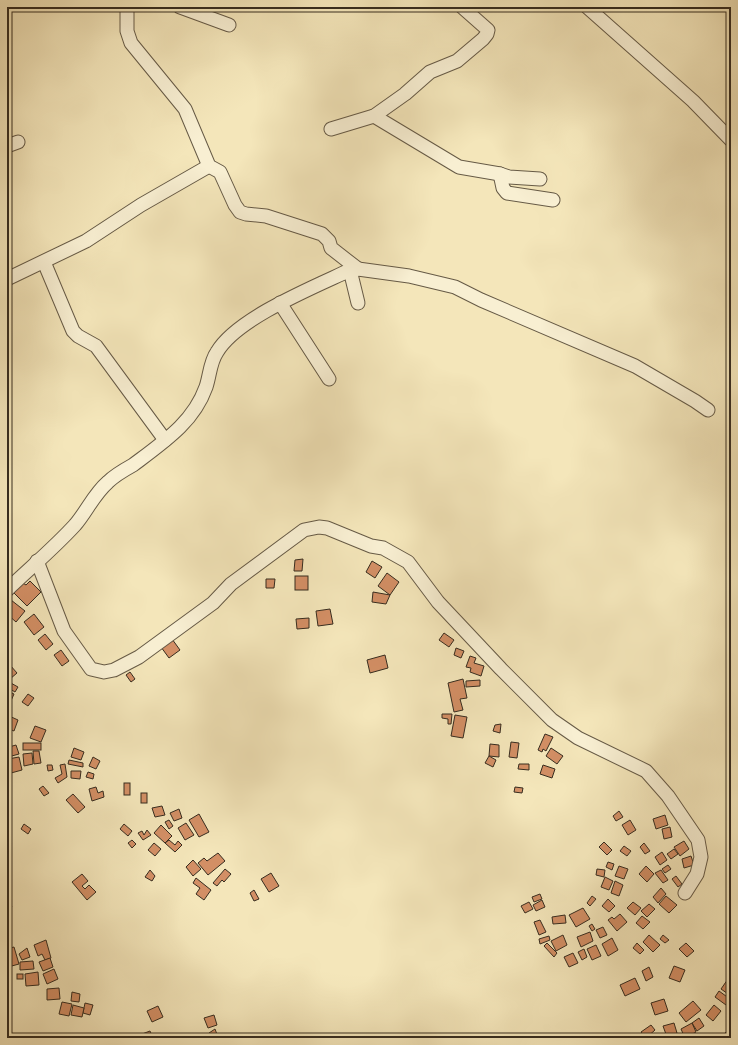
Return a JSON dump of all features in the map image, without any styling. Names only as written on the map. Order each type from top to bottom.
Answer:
[{"type":"street","points":[[127,7],[127,32],[131,43],[185,110],[209,166],[220,172],[240,212],[266,216],[322,234],[329,241],[331,248],[354,270],[358,303]]},
{"type":"street","points":[[180,7],[228,25]]},
{"type":"street","points":[[331,128],[374,116],[405,94],[430,72],[457,61],[487,34],[488,30],[462,7]]},
{"type":"street","points":[[587,7],[693,101],[731,140]]},
{"type":"street","points":[[374,116],[459,167],[509,177],[540,179]]},
{"type":"street","points":[[7,279],[86,242],[141,205],[209,166]]},
{"type":"street","points":[[500,174],[503,188],[507,193],[553,200]]},
{"type":"street","points":[[44,262],[73,330],[78,336],[96,346],[165,440]]},
{"type":"street","points":[[7,590],[76,523],[95,495],[109,481],[154,450],[180,427],[194,410],[206,388],[216,352],[224,343],[241,329],[280,303],[354,270],[409,276],[455,287],[481,300],[635,366],[695,400],[708,410]]},
{"type":"street","points":[[280,303],[329,379]]},
{"type":"street","points":[[37,561],[64,631],[91,670],[104,672],[114,670],[151,649],[213,603],[231,584],[304,530],[320,527],[327,528],[395,554],[408,562],[438,602],[500,669],[552,720],[578,738],[646,771],[668,796],[698,840],[701,857],[697,874],[686,893]]},
{"type":"building","points":[[303,559],[302,571],[294,571],[295,560]]},
{"type":"building","points":[[372,561],[382,567],[375,578],[366,572]]},
{"type":"building","points":[[387,573],[399,582],[390,595],[378,586]]},
{"type":"building","points":[[295,576],[308,576],[308,590],[295,590]]},
{"type":"building","points":[[266,579],[275,579],[274,588],[266,588]]},
{"type":"building","points":[[30,581],[41,592],[27,606],[14,593],[23,583],[26,585]]},
{"type":"building","points":[[373,592],[390,595],[386,604],[372,602]]},
{"type":"building","points":[[11,600],[25,611],[16,622],[7,614],[7,605]]},
{"type":"building","points":[[330,609],[333,624],[318,626],[316,611]]},
{"type":"building","points":[[34,614],[44,627],[34,635],[24,622]]},
{"type":"building","points":[[309,618],[309,628],[297,629],[296,619]]},
{"type":"building","points":[[444,633],[454,640],[449,647],[439,640]]},
{"type":"building","points":[[45,634],[53,644],[46,650],[38,640]]},
{"type":"building","points":[[172,639],[180,650],[169,658],[161,647]]},
{"type":"building","points":[[456,648],[464,651],[461,658],[454,655]]},
{"type":"building","points":[[61,650],[69,661],[62,666],[54,655]]},
{"type":"building","points":[[385,655],[388,668],[370,673],[367,660]]},
{"type":"building","points":[[470,656],[476,658],[474,663],[484,666],[481,676],[470,672],[471,668],[466,667]]},
{"type":"building","points":[[10,665],[17,673],[10,679],[7,676],[7,668]]},
{"type":"building","points":[[130,672],[135,679],[131,682],[126,675]]},
{"type":"building","points":[[463,679],[467,698],[460,699],[463,710],[454,712],[448,683]]},
{"type":"building","points":[[480,680],[480,686],[466,687],[466,681]]},
{"type":"building","points":[[9,682],[18,687],[15,692],[7,687]]},
{"type":"building","points":[[7,691],[14,694],[10,703],[7,701]]},
{"type":"building","points":[[28,694],[34,698],[28,706],[22,702]]},
{"type":"building","points":[[442,714],[452,714],[451,724],[448,724],[448,719],[442,718]]},
{"type":"building","points":[[7,715],[18,720],[14,731],[7,728]]},
{"type":"building","points":[[455,715],[467,717],[463,738],[451,736]]},
{"type":"building","points":[[501,724],[500,733],[493,731],[495,725]]},
{"type":"building","points":[[35,726],[46,730],[41,742],[30,738]]},
{"type":"building","points":[[545,734],[553,737],[546,751],[543,749],[542,752],[538,750]]},
{"type":"building","points":[[511,742],[519,743],[517,758],[509,757]]},
{"type":"building","points":[[23,743],[41,743],[41,750],[23,750]]},
{"type":"building","points":[[490,744],[499,745],[499,757],[489,756]]},
{"type":"building","points":[[16,745],[19,754],[8,757],[7,754],[10,753],[9,747]]},
{"type":"building","points":[[74,748],[84,752],[81,760],[71,757]]},
{"type":"building","points":[[551,748],[563,756],[557,764],[546,756]]},
{"type":"building","points":[[33,751],[39,751],[41,763],[34,764]]},
{"type":"building","points":[[32,753],[33,764],[24,766],[23,754]]},
{"type":"building","points":[[489,756],[496,760],[493,767],[485,763]]},
{"type":"building","points":[[19,757],[22,770],[11,773],[8,759]]},
{"type":"building","points":[[93,757],[100,761],[96,769],[89,766]]},
{"type":"building","points":[[69,760],[83,763],[83,767],[68,764]]},
{"type":"building","points":[[65,764],[67,777],[58,783],[55,778],[62,774],[60,765]]},
{"type":"building","points":[[519,764],[529,764],[529,770],[518,769]]},
{"type":"building","points":[[47,765],[52,765],[53,770],[48,771]]},
{"type":"building","points":[[543,765],[555,769],[552,778],[540,774]]},
{"type":"building","points":[[71,771],[81,771],[80,779],[71,778]]},
{"type":"building","points":[[88,772],[94,774],[93,779],[86,777]]},
{"type":"building","points":[[124,783],[130,783],[130,795],[124,795]]},
{"type":"building","points":[[43,786],[49,793],[44,796],[39,789]]},
{"type":"building","points":[[96,787],[98,793],[103,791],[104,797],[92,801],[89,789]]},
{"type":"building","points":[[515,787],[523,788],[522,793],[514,792]]},
{"type":"building","points":[[141,793],[147,793],[147,803],[141,803]]},
{"type":"building","points":[[73,794],[85,807],[78,813],[66,800]]},
{"type":"building","points":[[162,806],[165,815],[155,817],[152,808]]},
{"type":"building","points":[[179,809],[182,818],[174,821],[170,813]]},
{"type":"building","points":[[619,811],[623,817],[616,821],[613,816]]},
{"type":"building","points":[[199,814],[209,832],[199,837],[189,820]]},
{"type":"building","points":[[665,815],[668,825],[656,829],[653,819]]},
{"type":"building","points":[[169,820],[173,826],[169,829],[165,822]]},
{"type":"building","points":[[630,820],[636,830],[628,835],[622,825]]},
{"type":"building","points":[[186,823],[194,835],[185,840],[178,828]]},
{"type":"building","points":[[24,824],[31,829],[28,834],[21,829]]},
{"type":"building","points":[[124,824],[132,831],[128,836],[120,829]]},
{"type":"building","points":[[161,825],[172,836],[165,843],[154,833]]},
{"type":"building","points":[[670,827],[672,837],[664,839],[662,829]]},
{"type":"building","points":[[147,830],[151,835],[143,840],[138,833],[142,831],[144,835]]},
{"type":"building","points":[[132,840],[136,844],[132,848],[128,843]]},
{"type":"building","points":[[169,840],[175,845],[178,841],[182,845],[175,852],[165,843]]},
{"type":"building","points":[[684,841],[689,849],[680,856],[674,847]]},
{"type":"building","points":[[604,842],[612,850],[607,855],[599,847]]},
{"type":"building","points":[[154,843],[161,849],[155,856],[148,850]]},
{"type":"building","points":[[644,843],[650,851],[645,854],[640,847]]},
{"type":"building","points":[[624,846],[631,851],[627,856],[620,851]]},
{"type":"building","points":[[674,849],[678,854],[671,859],[667,854]]},
{"type":"building","points":[[662,852],[667,860],[660,865],[655,857]]},
{"type":"building","points":[[218,853],[225,861],[208,875],[198,863],[204,858],[207,861]]},
{"type":"building","points":[[691,856],[694,865],[684,868],[682,859]]},
{"type":"building","points":[[193,860],[201,869],[193,876],[186,867]]},
{"type":"building","points":[[608,862],[614,864],[612,870],[606,867]]},
{"type":"building","points":[[668,865],[671,869],[665,873],[662,869]]},
{"type":"building","points":[[619,866],[628,869],[624,879],[615,876]]},
{"type":"building","points":[[646,866],[654,874],[647,882],[639,874]]},
{"type":"building","points":[[225,869],[231,874],[224,882],[222,880],[217,886],[213,883]]},
{"type":"building","points":[[597,869],[605,870],[604,877],[596,875]]},
{"type":"building","points":[[150,870],[155,876],[152,881],[145,877]]},
{"type":"building","points":[[661,870],[668,880],[663,883],[655,873]]},
{"type":"building","points":[[271,873],[279,886],[269,892],[261,879]]},
{"type":"building","points":[[82,874],[88,881],[82,886],[85,889],[89,885],[96,892],[87,900],[72,882]]},
{"type":"building","points":[[676,876],[682,884],[678,887],[672,879]]},
{"type":"building","points":[[605,877],[613,881],[609,890],[601,887]]},
{"type":"building","points":[[196,878],[211,890],[204,900],[196,894],[200,888],[193,883]]},
{"type":"building","points":[[615,881],[623,885],[619,896],[611,893]]},
{"type":"building","points":[[661,888],[666,894],[658,903],[653,897]]},
{"type":"building","points":[[254,890],[259,899],[254,901],[250,893]]},
{"type":"building","points":[[540,894],[542,899],[534,902],[532,897]]},
{"type":"building","points":[[592,896],[596,899],[590,906],[587,903]]},
{"type":"building","points":[[666,896],[677,905],[669,913],[659,904]]},
{"type":"building","points":[[608,899],[615,906],[609,912],[602,906]]},
{"type":"building","points":[[542,900],[545,907],[536,911],[533,905]]},
{"type":"building","points":[[7,902],[12,906],[7,913]]},
{"type":"building","points":[[529,902],[533,909],[525,913],[521,906]]},
{"type":"building","points":[[633,902],[641,908],[635,915],[627,908]]},
{"type":"building","points":[[649,904],[655,909],[647,917],[641,911]]},
{"type":"building","points":[[583,908],[590,919],[576,927],[569,915]]},
{"type":"building","points":[[620,914],[627,922],[617,931],[608,920],[612,917],[614,919]]},
{"type":"building","points":[[565,915],[566,923],[553,924],[552,917]]},
{"type":"building","points":[[642,916],[650,922],[643,929],[636,923]]},
{"type":"building","points":[[540,920],[546,932],[539,935],[534,922]]},
{"type":"building","points":[[592,924],[595,929],[592,931],[589,926]]},
{"type":"building","points":[[603,927],[607,935],[600,938],[596,930]]},
{"type":"building","points":[[590,932],[593,941],[581,947],[577,937]]},
{"type":"building","points":[[563,935],[567,945],[556,951],[551,941]]},
{"type":"building","points":[[649,935],[660,945],[653,952],[643,942]]},
{"type":"building","points":[[663,935],[669,940],[665,943],[660,939]]},
{"type":"building","points":[[549,936],[550,940],[540,944],[539,939]]},
{"type":"building","points":[[612,938],[618,950],[608,956],[602,944]]},
{"type":"building","points":[[46,940],[51,958],[45,960],[42,954],[38,956],[34,945]]},
{"type":"building","points":[[547,943],[557,953],[554,957],[544,946]]},
{"type":"building","points":[[637,943],[644,950],[640,954],[633,948]]},
{"type":"building","points":[[686,943],[694,951],[687,957],[679,949]]},
{"type":"building","points":[[596,945],[601,956],[592,960],[587,949]]},
{"type":"building","points":[[14,947],[19,964],[8,967],[7,949]]},
{"type":"building","points":[[27,948],[30,957],[22,960],[19,954]]},
{"type":"building","points":[[584,949],[587,957],[582,960],[578,952]]},
{"type":"building","points":[[573,953],[578,963],[569,967],[564,957]]},
{"type":"building","points":[[50,958],[53,967],[43,971],[39,962]]},
{"type":"building","points":[[33,961],[34,969],[20,970],[20,962]]},
{"type":"building","points":[[674,966],[685,970],[680,982],[669,978]]},
{"type":"building","points":[[649,967],[653,977],[646,981],[642,971]]},
{"type":"building","points":[[54,969],[58,979],[47,984],[43,974]]},
{"type":"building","points":[[38,972],[39,985],[26,986],[25,974]]},
{"type":"building","points":[[17,974],[23,974],[23,979],[17,979]]},
{"type":"building","points":[[635,978],[640,989],[625,996],[620,985]]},
{"type":"building","points":[[728,979],[731,981],[731,996],[721,989]]},
{"type":"building","points":[[59,988],[60,999],[47,1000],[47,989]]},
{"type":"building","points":[[719,991],[730,999],[726,1005],[715,997]]},
{"type":"building","points":[[72,992],[80,994],[79,1002],[71,1001]]},
{"type":"building","points":[[664,999],[668,1011],[655,1015],[651,1003]]},
{"type":"building","points":[[693,1001],[701,1010],[686,1022],[679,1013]]},
{"type":"building","points":[[62,1002],[72,1004],[69,1016],[59,1014]]},
{"type":"building","points":[[85,1003],[93,1005],[90,1015],[83,1013]]},
{"type":"building","points":[[73,1005],[84,1008],[82,1017],[71,1015]]},
{"type":"building","points":[[714,1005],[721,1011],[713,1021],[706,1015]]},
{"type":"building","points":[[158,1006],[163,1017],[152,1022],[147,1011]]},
{"type":"building","points":[[214,1015],[217,1025],[208,1028],[204,1018]]},
{"type":"building","points":[[699,1018],[704,1026],[697,1031],[692,1023]]},
{"type":"building","points":[[674,1023],[677,1033],[667,1037],[663,1026]]},
{"type":"building","points":[[692,1023],[696,1032],[685,1038],[681,1029]]},
{"type":"building","points":[[651,1025],[655,1030],[646,1038],[641,1032]]},
{"type":"building","points":[[731,1028],[731,1038],[729,1038],[725,1033]]},
{"type":"building","points":[[215,1029],[218,1037],[210,1038],[209,1033]]},
{"type":"building","points":[[150,1031],[153,1038],[144,1038],[142,1034]]}]
